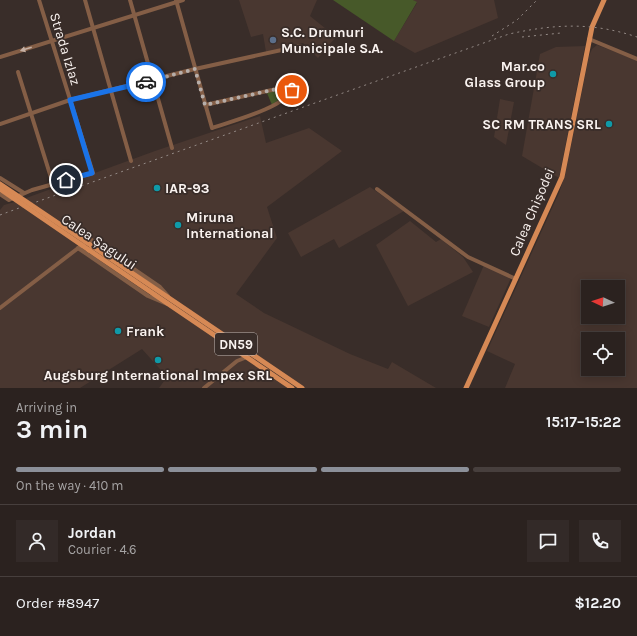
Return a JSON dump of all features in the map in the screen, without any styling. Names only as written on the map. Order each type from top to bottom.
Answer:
[{"type":"main road","name":"Calea Chișodei","points":[[466,388],[562,177],[589,39],[592,27],[604,0]]},
{"type":"main road","name":"Calea Șagului","points":[[1,181],[90,248],[171,306],[292,388]]},
{"type":"main road","name":"Calea Șagului","points":[[0,189],[302,388]]},
{"type":"street","name":"Strada Izlaz","points":[[39,0],[92,173],[53,184]]},
{"type":"street","points":[[85,0],[131,161]]},
{"type":"street","points":[[130,0],[172,148]]},
{"type":"street","points":[[0,57],[183,0]]},
{"type":"street","points":[[176,1],[205,105],[212,128],[270,108],[289,94],[292,91],[292,88],[289,86],[285,87],[282,91],[205,105]]},
{"type":"street","points":[[589,39],[637,59]]},
{"type":"street","points":[[0,124],[70,100],[195,69],[300,46]]},
{"type":"street","points":[[0,194],[9,200],[32,190],[53,184],[18,72]]},
{"type":"street","points":[[282,91],[286,95],[289,94]]},
{"type":"street","points":[[282,91],[284,97],[282,100]]},
{"type":"street","name":"Calea Șagului","points":[[1,181],[24,193]]},
{"type":"street","points":[[377,189],[468,257],[516,279]]},
{"type":"street","name":"Calea Șagului","points":[[170,300],[160,287],[90,240],[78,248],[148,296],[171,306]]},
{"type":"street","points":[[0,308],[78,248]]},
{"type":"street","points":[[237,361],[239,352]]},
{"type":"street","points":[[204,388],[237,361],[247,357]]},
{"type":"shaded area","points":[[239,0],[317,0],[310,16],[336,37],[318,58],[303,43],[266,52],[263,34],[251,37]]},
{"type":"shaded area","points":[[413,0],[494,0],[498,18],[415,53],[394,41],[417,3]]},
{"type":"shaded area","points":[[597,45],[637,60],[637,388],[505,388],[515,364],[487,351],[559,193],[565,175],[589,56],[592,49]]},
{"type":"shaded area","points":[[585,46],[559,178],[522,156],[540,54],[556,47]]},
{"type":"shaded area","points":[[500,99],[514,102],[506,145],[494,137]]},
{"type":"shaded area","points":[[260,116],[266,143],[309,128],[342,151],[267,207],[277,238],[236,294],[264,313],[350,354],[388,369],[392,362],[436,388],[159,388],[167,377],[142,349],[80,388],[0,388],[0,210],[4,205],[155,151]]},
{"type":"shaded area","points":[[370,187],[404,211],[339,248],[334,239],[301,257],[288,233]]},
{"type":"shaded area","points":[[410,221],[436,242],[441,239],[463,257],[473,272],[408,306],[376,245]]},
{"type":"shaded area","points":[[484,265],[511,278],[489,327],[462,316]]},
{"type":"green space","points":[[333,0],[413,0],[417,2],[394,41]]},
{"type":"green space","points":[[277,90],[281,92],[281,98],[272,105],[267,93]]},
{"type":"railway","points":[[492,36],[517,20],[537,0]]},
{"type":"railway","points":[[25,206],[509,34],[542,28],[573,26],[604,29],[637,37]]},
{"type":"railway","points":[[522,37],[561,33]]},
{"type":"railway","points":[[0,215],[30,204]]},
{"type":"way so far","points":[[146,82],[195,69],[205,105],[286,87],[292,88],[292,90]]},
{"type":"place","name":"S.C. Drumuri Municipale S.A.","points":[[273,40]]},
{"type":"place","name":"Mar.co Glass Group","points":[[553,74]]},
{"type":"place","name":"SC RM TRANS SRL","points":[[609,124]]},
{"type":"place","name":"IAR-93","points":[[157,188]]},
{"type":"place","name":"Miruna International","points":[[178,225]]},
{"type":"place","name":"Frank","points":[[118,331]]},
{"type":"place","name":"Augsburg International Impex SRL","points":[[158,360]]},
{"type":"route","points":[[66,180],[92,173],[70,100],[146,82]]}]
